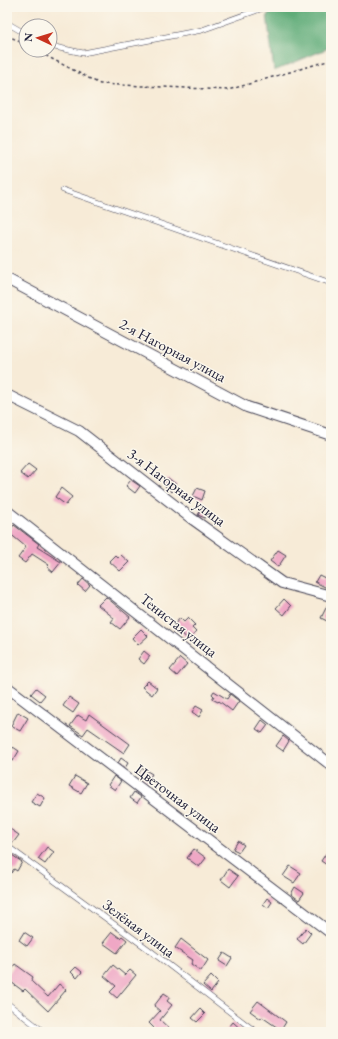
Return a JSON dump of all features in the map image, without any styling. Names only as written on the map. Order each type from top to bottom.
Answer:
[{"type":"street","name":"2-я Нагорная улица","points":[[7,279],[247,406],[331,435]]},
{"type":"street","name":"3-я Нагорная улица","points":[[7,395],[79,431],[191,518],[282,583],[331,596]]},
{"type":"street","name":"Тенистая улица","points":[[7,511],[331,765]]},
{"type":"street","name":"Цветочная улица","points":[[7,687],[331,933]]},
{"type":"lane","points":[[58,48],[83,53],[202,30],[266,7]]},
{"type":"lane","points":[[7,23],[18,29]]},
{"type":"lane","points":[[63,190],[331,283]]},
{"type":"lane","name":"Зелёная улица","points":[[7,846],[148,949],[256,1032]]},
{"type":"lane","points":[[7,1003],[44,1032]]},
{"type":"path","points":[[7,35],[18,41]]},
{"type":"path","points":[[50,58],[100,84],[228,90],[331,60]]},
{"type":"green space","points":[[287,7],[331,7],[331,47],[274,71],[267,15]]},
{"type":"building","points":[[28,464],[36,470],[28,479],[20,473]]},
{"type":"building","points":[[168,478],[177,485],[172,492],[163,484]]},
{"type":"building","points":[[131,480],[140,486],[135,493],[126,486]]},
{"type":"building","points":[[61,488],[72,497],[66,505],[55,497]]},
{"type":"building","points":[[197,488],[205,491],[202,500],[193,496]]},
{"type":"building","points":[[202,508],[208,511],[205,518],[198,515]]},
{"type":"building","points":[[14,525],[39,544],[37,547],[61,562],[53,572],[47,567],[49,565],[32,554],[25,563],[18,558],[26,547],[8,532]]},
{"type":"building","points":[[278,550],[286,555],[278,567],[270,561]]},
{"type":"building","points":[[115,555],[118,558],[121,555],[129,562],[120,571],[109,561]]},
{"type":"building","points":[[331,568],[331,582],[327,588],[315,582],[319,575],[325,578]]},
{"type":"building","points":[[83,579],[90,585],[85,591],[78,585]]},
{"type":"building","points":[[106,597],[130,617],[120,629],[111,622],[114,618],[98,605]]},
{"type":"building","points":[[284,599],[291,606],[284,615],[276,608]]},
{"type":"building","points":[[329,602],[331,602],[331,623],[321,618]]},
{"type":"building","points":[[180,618],[184,622],[188,618],[195,625],[192,628],[196,632],[189,640],[173,626]]},
{"type":"building","points":[[141,629],[148,636],[138,645],[132,638]]},
{"type":"building","points":[[144,651],[150,656],[144,664],[138,659]]},
{"type":"building","points":[[180,658],[187,664],[177,676],[170,670]]},
{"type":"building","points":[[148,681],[157,688],[152,695],[142,687]]},
{"type":"building","points":[[36,688],[45,695],[40,701],[31,694]]},
{"type":"building","points":[[214,691],[227,699],[230,694],[239,701],[232,711],[219,701],[218,702],[212,699],[214,696],[212,694]]},
{"type":"building","points":[[69,697],[79,704],[73,713],[63,706]]},
{"type":"building","points":[[196,706],[203,710],[199,717],[192,712]]},
{"type":"building","points":[[18,712],[28,718],[20,731],[11,726]]},
{"type":"building","points":[[89,714],[130,744],[124,753],[88,728],[83,735],[70,726],[78,715],[86,720]]},
{"type":"building","points":[[262,720],[268,725],[262,733],[256,729]]},
{"type":"building","points":[[283,736],[289,741],[283,751],[276,746]]},
{"type":"building","points":[[13,747],[19,751],[13,761],[7,758]]},
{"type":"building","points":[[121,758],[128,763],[125,768],[118,763]]},
{"type":"building","points":[[142,768],[152,774],[147,782],[138,774]]},
{"type":"building","points":[[75,776],[87,783],[81,793],[69,786]]},
{"type":"building","points":[[114,776],[121,781],[115,790],[108,785]]},
{"type":"building","points":[[134,792],[141,797],[137,803],[130,798]]},
{"type":"building","points":[[37,793],[45,798],[40,807],[31,802]]},
{"type":"building","points":[[7,827],[19,835],[13,843],[7,839]]},
{"type":"building","points":[[238,841],[244,845],[239,852],[233,849]]},
{"type":"building","points":[[331,846],[331,858],[327,865],[321,861]]},
{"type":"building","points":[[47,847],[54,852],[45,864],[38,859]]},
{"type":"building","points":[[194,849],[206,858],[199,867],[187,858]]},
{"type":"building","points":[[12,855],[22,862],[17,871],[14,869],[11,873],[7,870],[7,863]]},
{"type":"building","points":[[290,866],[301,873],[294,883],[283,876]]},
{"type":"building","points":[[228,869],[238,876],[230,887],[221,880]]},
{"type":"building","points":[[295,887],[304,893],[299,900],[291,894]]},
{"type":"building","points":[[267,898],[272,902],[268,908],[263,904]]},
{"type":"building","points":[[306,928],[311,933],[303,944],[297,939]]},
{"type":"building","points":[[24,932],[33,938],[27,946],[19,940]]},
{"type":"building","points":[[112,932],[120,938],[122,936],[127,940],[117,953],[103,943]]},
{"type":"building","points":[[181,939],[208,960],[201,971],[191,964],[193,960],[175,948]]},
{"type":"building","points":[[224,953],[232,958],[227,966],[219,961]]},
{"type":"building","points":[[15,964],[33,977],[31,981],[48,997],[59,984],[66,990],[48,1011],[25,989],[23,991],[7,979],[7,976]]},
{"type":"building","points":[[113,965],[125,975],[130,970],[136,975],[117,998],[110,992],[116,986],[104,976]]},
{"type":"building","points":[[76,967],[82,972],[77,978],[71,972]]},
{"type":"building","points":[[211,976],[218,983],[211,992],[203,985]]},
{"type":"building","points":[[164,993],[170,997],[167,1001],[172,1005],[160,1020],[173,1032],[158,1032],[149,1023],[160,1011],[154,1006]]},
{"type":"building","points":[[258,1001],[286,1022],[281,1030],[250,1011]]},
{"type":"building","points":[[200,1009],[205,1014],[197,1022],[192,1018]]},
{"type":"building","points":[[233,1022],[244,1032],[225,1032]]}]
